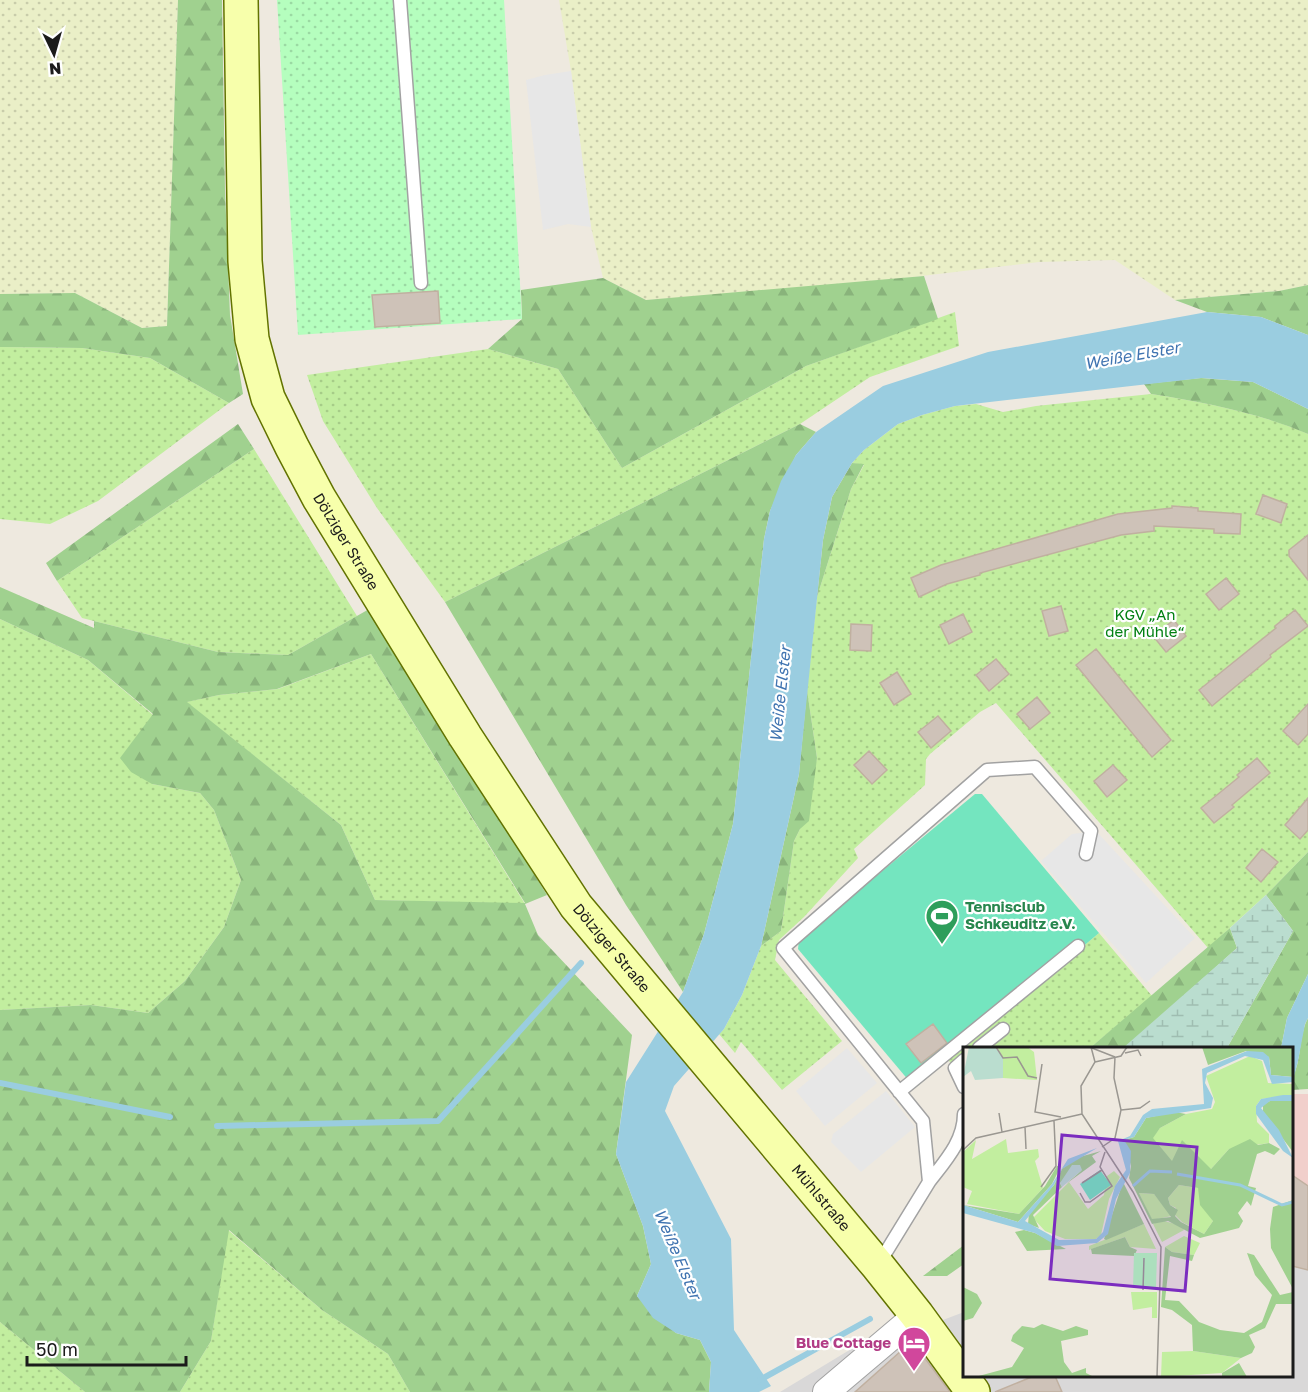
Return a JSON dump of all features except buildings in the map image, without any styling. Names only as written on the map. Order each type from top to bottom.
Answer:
[{"type":"street","name":"Dölziger Straße","points":[[241,0],[245,261],[252,339],[268,398],[319,498],[465,736],[576,906],[662,1009]]},
{"type":"street","name":"Mühlstraße","points":[[662,1009],[878,1266],[973,1392]]},
{"type":"street","points":[[826,1392],[917,1315]]},
{"type":"lane","points":[[400,0],[421,283]]},
{"type":"lane","points":[[929,1182],[922,1121],[783,948],[987,770],[1035,767],[1091,831],[1086,854]]},
{"type":"lane","points":[[899,1092],[1077,946]]},
{"type":"lane","points":[[980,1047],[1003,1029]]},
{"type":"lane","points":[[963,1061],[955,1068],[963,1085]]},
{"type":"lane","points":[[878,1266],[929,1182],[954,1148],[963,1126]]},
{"type":"shaded area","points":[[571,71],[591,227],[568,224],[543,230],[526,80]]},
{"type":"shaded area","points":[[1096,831],[1195,938],[1146,983],[1041,861],[1072,834]]},
{"type":"shaded area","points":[[847,1048],[877,1083],[825,1126],[796,1091]]},
{"type":"shaded area","points":[[886,1091],[915,1127],[861,1172],[831,1142],[833,1134]]},
{"type":"shaded area","points":[[1308,1094],[1308,1237],[1293,1234],[1293,1096]]},
{"type":"shaded area","points":[[1293,1234],[1308,1237],[1308,1392],[780,1392],[876,1334],[914,1331],[963,1312],[963,1377],[1293,1377]]},
{"type":"green space","points":[[0,0],[178,0],[167,326],[142,328],[75,293],[0,294]]},
{"type":"green space","points":[[178,0],[222,0],[225,190],[230,315],[243,394],[229,403],[150,358],[82,348],[0,347],[0,294],[75,293],[142,328],[167,326]]},
{"type":"green space","points":[[277,0],[504,0],[522,319],[298,335]]},
{"type":"green space","points":[[559,0],[1308,0],[1308,285],[1279,291],[1175,300],[1115,260],[1039,262],[821,288],[646,300],[603,278],[591,227],[571,71]]},
{"type":"green space","points":[[924,276],[938,319],[806,366],[622,468],[558,369],[488,349],[522,319],[521,290],[603,278],[646,300]]},
{"type":"green space","points":[[1308,285],[1308,335],[1261,317],[1207,312],[1175,300],[1279,291]]},
{"type":"green space","points":[[955,312],[959,346],[870,377],[800,424],[445,602],[377,508],[323,421],[307,375],[488,349],[558,369],[622,468],[806,366]]},
{"type":"green space","points":[[0,347],[82,348],[150,358],[229,403],[98,501],[50,524],[0,519]]},
{"type":"green space","points":[[1201,378],[1253,382],[1308,409],[1308,434],[1231,409],[1151,394],[1144,384]]},
{"type":"green space","name":"KGV „An der Mühle“","points":[[1151,394],[1231,409],[1271,420],[1308,434],[1308,852],[1266,895],[1208,948],[996,703],[980,712],[930,754],[926,759],[925,785],[854,849],[858,858],[804,917],[779,940],[775,960],[842,1041],[782,1090],[741,1042],[735,1053],[719,1034],[742,995],[761,946],[781,931],[794,841],[800,829],[817,758],[807,690],[817,597],[851,489],[864,465],[852,463],[864,450],[898,424],[955,406],[976,404],[1003,412],[1036,406]]},
{"type":"green space","points":[[238,424],[254,449],[57,581],[46,563]]},
{"type":"green space","points":[[800,424],[816,432],[796,455],[770,511],[764,539],[733,824],[704,934],[683,992],[626,905],[445,602]]},
{"type":"green space","points":[[254,449],[357,616],[288,655],[218,652],[82,618],[57,581]]},
{"type":"green space","points":[[852,463],[864,464],[851,489],[817,597],[823,540],[832,497]]},
{"type":"green space","points":[[0,587],[94,628],[94,621],[218,652],[288,655],[371,608],[547,895],[525,904],[538,935],[632,1035],[616,1154],[643,1226],[651,1264],[637,1296],[676,1333],[700,1340],[711,1362],[709,1392],[410,1392],[388,1354],[322,1310],[229,1230],[211,1341],[180,1392],[85,1392],[0,1322],[0,1010],[91,1005],[148,1013],[185,981],[224,927],[241,880],[214,810],[200,793],[152,784],[131,772],[120,758],[153,714],[88,660],[0,619]],"holes":[[[371,654],[525,903],[375,900],[341,825],[187,702],[219,695],[277,689]]]},
{"type":"green space","points":[[0,619],[88,660],[153,715],[152,784],[200,793],[214,810],[241,880],[224,927],[185,981],[148,1013],[91,1005],[0,1010]]},
{"type":"green space","points":[[371,654],[525,904],[375,900],[341,825],[186,702],[219,695],[278,689]]},
{"type":"green space","points":[[807,690],[817,758],[809,821],[800,829],[794,841],[781,931],[761,946],[799,774]]},
{"type":"green space","name":"Tennisclub Schkeuditz e.V.","points":[[975,794],[982,794],[1099,933],[915,1088],[798,949],[799,940]]},
{"type":"green space","points":[[1308,852],[1308,974],[1287,1018],[1281,1047],[1228,1047],[1293,931],[1266,895]]},
{"type":"green space","points":[[1266,895],[1293,931],[1228,1047],[1124,1047],[1237,948],[1230,928]]},
{"type":"green space","points":[[1230,928],[1237,948],[1140,1035],[1125,1047],[1091,1047]]},
{"type":"green space","points":[[1099,933],[1152,996],[1091,1047],[963,1047]]},
{"type":"green space","points":[[1308,1018],[1308,1089],[1293,1090],[1293,1079]]},
{"type":"green space","points":[[963,1047],[963,1075],[948,1060]]},
{"type":"green space","points":[[228,1230],[322,1310],[388,1354],[410,1392],[180,1392],[211,1341]]},
{"type":"green space","points":[[963,1246],[963,1265],[947,1276],[923,1276]]},
{"type":"green space","points":[[0,1322],[85,1392],[0,1392]]},
{"type":"water","name":"Weiße Elster","points":[[1207,312],[1261,317],[1308,335],[1308,409],[1253,382],[1202,378],[955,406],[898,424],[864,450],[852,463],[832,497],[823,540],[799,774],[761,946],[742,995],[724,1029],[674,1086],[665,1111],[731,1239],[734,1330],[771,1386],[759,1392],[709,1392],[711,1362],[700,1340],[676,1333],[653,1318],[637,1296],[651,1264],[643,1226],[616,1154],[626,1082],[683,992],[704,934],[733,824],[764,539],[770,511],[781,481],[796,455],[816,432],[883,386],[988,352]]},
{"type":"water","points":[[1308,974],[1308,1018],[1293,1080],[1293,1047],[1281,1047],[1287,1018]]},
{"type":"waterway","points":[[217,1126],[438,1121],[581,963]]},
{"type":"waterway","points":[[0,1083],[170,1117]]},
{"type":"waterway","points":[[758,1381],[870,1319]]},
{"type":"place","name":"Tennisclub Schkeuditz e.V.","points":[[942,945]]},
{"type":"place","name":"Blue Cottage","points":[[914,1372]]}]
